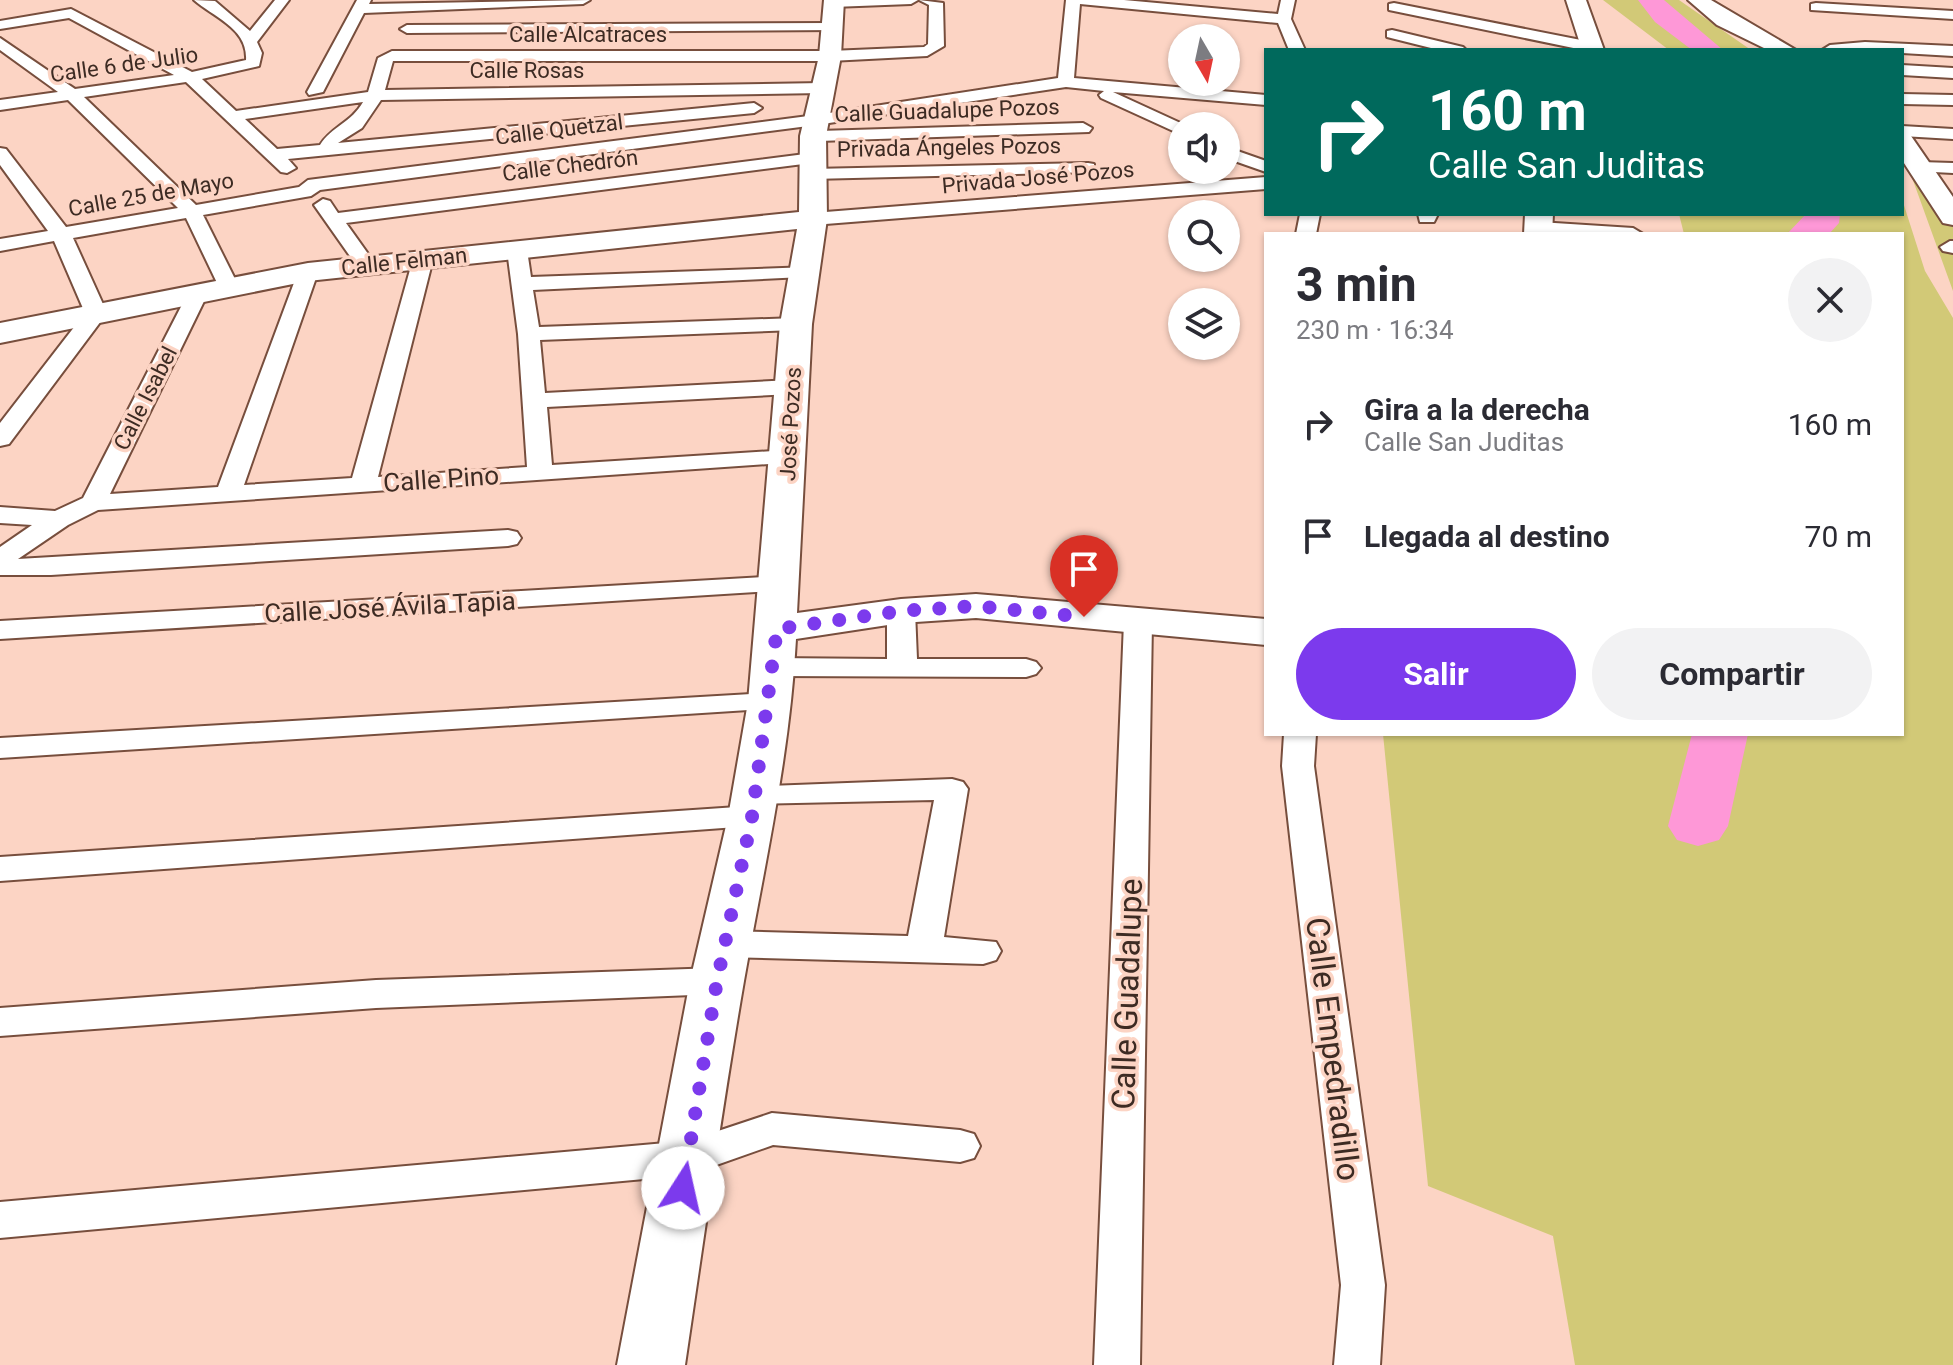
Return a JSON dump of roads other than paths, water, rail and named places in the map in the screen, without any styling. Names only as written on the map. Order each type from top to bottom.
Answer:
[{"type":"street","points":[[201,0],[224,14],[250,41],[282,0]]},
{"type":"street","points":[[315,92],[361,5],[583,0]]},
{"type":"street","points":[[407,29],[834,10],[911,0]]},
{"type":"street","points":[[830,56],[927,51],[936,46],[936,3],[926,0]]},
{"type":"street","points":[[1104,196],[1088,128],[1066,82],[1076,0],[1284,19]]},
{"type":"street","points":[[1288,0],[1284,19],[1296,48]]},
{"type":"street","points":[[1576,0],[1592,48]]},
{"type":"street","points":[[1698,0],[1725,20],[1781,48]]},
{"type":"street","points":[[455,5],[456,28]]},
{"type":"street","points":[[1394,7],[1421,6],[1495,21],[1589,48]]},
{"type":"street","points":[[1816,7],[1953,15]]},
{"type":"street","name":"José Pozos","points":[[651,1365],[721,962],[753,805],[775,646],[796,324],[813,219],[816,130],[830,56],[834,10]]},
{"type":"street","points":[[0,25],[71,13],[190,77],[256,142],[310,188],[366,265]]},
{"type":"street","points":[[1392,34],[1450,48]]},
{"type":"street","name":"Calle 6 de Julio","points":[[0,105],[190,77],[254,63],[250,41]]},
{"type":"street","points":[[0,43],[70,93],[192,211],[229,287]]},
{"type":"street","points":[[1853,48],[1887,48]]},
{"type":"street","points":[[1904,49],[1953,51]]},
{"type":"street","name":"Calle Alcatraces","points":[[375,96],[386,58],[392,56],[830,56]]},
{"type":"street","points":[[1904,70],[1953,73]]},
{"type":"street","points":[[273,155],[327,149],[816,130],[1066,82],[1264,100]]},
{"type":"street","points":[[492,109],[505,92]]},
{"type":"street","name":"Calle Rosas","points":[[233,116],[375,96],[505,92],[816,130]]},
{"type":"street","points":[[327,149],[336,135],[355,125],[375,96]]},
{"type":"street","points":[[1904,99],[1953,100]]},
{"type":"street","points":[[256,142],[294,109]]},
{"type":"street","points":[[1088,128],[1168,130]]},
{"type":"street","name":"Privada Ángeles Pozos","points":[[816,130],[1088,128]]},
{"type":"street","name":"Calle Guadalupe Pozos","points":[[816,130],[1088,128]]},
{"type":"street","name":"Calle Quetzal","points":[[310,188],[816,130]]},
{"type":"street","name":"Calle Chedrón","points":[[333,219],[816,130]]},
{"type":"street","points":[[1904,131],[1953,134]]},
{"type":"street","points":[[1904,144],[1950,206]]},
{"type":"street","points":[[0,153],[61,234],[96,313],[0,439]]},
{"type":"street","points":[[1240,157],[1264,166]]},
{"type":"street","points":[[1920,167],[1953,168]]},
{"type":"street","name":"Privada José Pozos","points":[[813,219],[1264,183]]},
{"type":"street","name":"Calle 25 de Mayo","points":[[0,245],[310,188]]},
{"type":"street","name":"Calle Felman","points":[[0,333],[308,272],[813,219]]},
{"type":"street","points":[[1539,225],[1612,232]]},
{"type":"street","points":[[517,250],[524,284],[540,472]]},
{"type":"street","points":[[363,485],[423,259]]},
{"type":"street","points":[[524,284],[803,271]]},
{"type":"street","points":[[228,495],[308,272]]},
{"type":"street","name":"Calle Isabel","points":[[93,503],[198,293]]},
{"type":"street","points":[[529,334],[796,324]]},
{"type":"street","points":[[532,401],[792,387]]},
{"type":"street","name":"Calle Pino","points":[[93,503],[789,457]]},
{"type":"street","points":[[0,559],[59,519],[93,503]]},
{"type":"street","points":[[0,515],[59,519]]},
{"type":"street","points":[[0,567],[51,567],[184,556],[508,538]]},
{"type":"street","points":[[0,748],[775,646],[901,611],[976,606],[1264,632]]},
{"type":"street","points":[[901,611],[902,667]]},
{"type":"street","name":"Calle Guadalupe","points":[[1117,1365],[1138,622]]},
{"type":"street","name":"Calle José Ávila Tapia","points":[[0,630],[775,646]]},
{"type":"street","points":[[775,646],[902,667],[1026,668]]},
{"type":"street","name":"Calle Empedradillo","points":[[1300,736],[1298,766],[1363,1285],[1357,1365]]},
{"type":"street","points":[[0,869],[952,789],[924,950]]},
{"type":"street","points":[[0,1022],[376,994],[721,962],[924,950],[983,951]]},
{"type":"street","points":[[0,1220],[688,1158],[772,1129],[960,1146]]},
{"type":"waterway","points":[[1651,0],[1664,16],[1706,48]]},
{"type":"waterway","points":[[1808,232],[1822,223],[1823,216]]},
{"type":"waterway","points":[[1698,826],[1720,736]]}]
